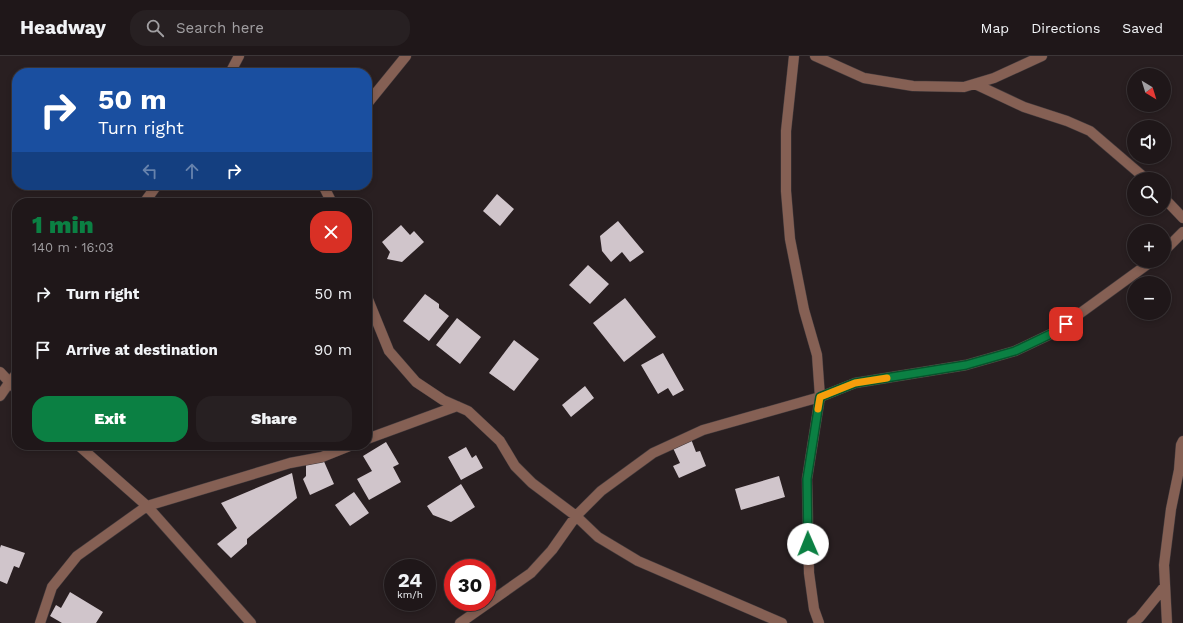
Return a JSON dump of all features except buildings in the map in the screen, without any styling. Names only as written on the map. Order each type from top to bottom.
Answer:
[{"type":"street","points":[[233,68],[239,56]]},
{"type":"street","points":[[372,98],[406,56]]},
{"type":"street","points":[[794,56],[786,131],[786,191],[790,239],[804,310],[817,355],[820,397],[807,479],[809,573],[814,609],[819,623]]},
{"type":"street","points":[[815,56],[864,78],[920,86],[964,87],[994,78],[1042,56]]},
{"type":"street","points":[[975,84],[1024,107],[1067,121],[1090,131],[1138,172]]},
{"type":"street","points":[[1171,205],[1183,218]]},
{"type":"street","points":[[1171,244],[1183,232]]},
{"type":"street","points":[[460,623],[531,573],[552,550],[576,516],[602,491],[653,453],[703,430],[820,397],[855,383],[966,365],[1015,351],[1053,333],[1142,268]]},
{"type":"street","points":[[372,309],[389,351],[416,382],[443,400],[468,411],[500,441],[515,466],[532,483],[576,516],[598,537],[638,561],[782,623]]},
{"type":"street","points":[[0,372],[12,386]]},
{"type":"street","points":[[0,396],[12,388]]},
{"type":"street","points":[[372,437],[457,406]]},
{"type":"street","points":[[1167,623],[1164,565],[1171,509],[1179,470],[1181,445],[1183,441]]},
{"type":"street","points":[[84,450],[147,506],[251,623]]},
{"type":"street","points":[[40,623],[52,587],[77,556],[147,506],[290,463],[322,457],[340,450]]},
{"type":"street","points":[[1132,623],[1139,618],[1165,586]]},
{"type":"slow traffic","points":[[818,409],[820,397],[855,383],[887,378]]},
{"type":"route","points":[[808,544],[807,479],[820,397],[855,383],[920,371],[966,365],[1015,351],[1053,333],[1066,324]]}]
